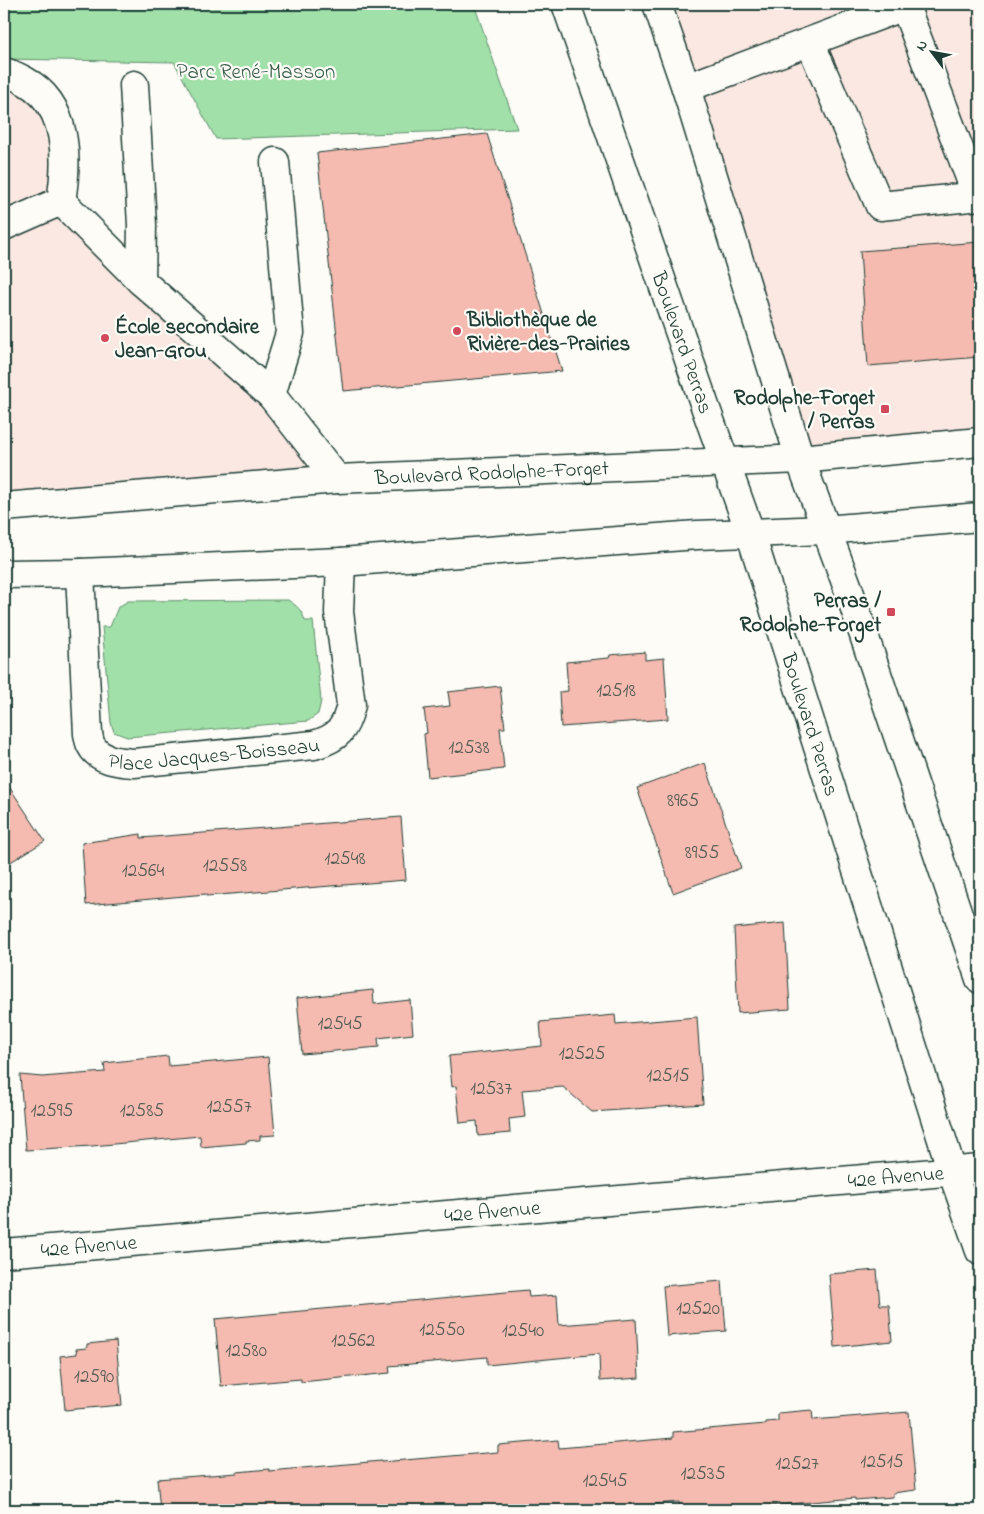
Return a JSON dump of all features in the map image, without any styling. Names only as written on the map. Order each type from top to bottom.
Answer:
[{"type":"street","name":"Boulevard Perras","points":[[566,4],[750,532],[952,1171],[980,1251]]},
{"type":"street","points":[[657,4],[686,88],[800,459],[851,598],[980,979]]},
{"type":"street","points":[[686,88],[908,5],[979,196],[880,206],[810,42]]},
{"type":"street","points":[[4,72],[11,73],[34,86],[52,105],[62,128],[65,179],[60,201]]},
{"type":"street","points":[[134,85],[142,225],[140,281]]},
{"type":"street","points":[[271,395],[290,333],[275,162]]},
{"type":"street","points":[[4,226],[60,201]]},
{"type":"street","points":[[60,201],[140,281],[271,395],[337,479]]},
{"type":"street","name":"Boulevard Rodolphe-Forget","points":[[4,507],[337,479],[800,459],[980,442]]},
{"type":"street","points":[[4,574],[80,573],[340,562],[697,535],[825,530],[980,517]]},
{"type":"street","name":"Place Jacques-Boisseau","points":[[80,573],[88,734],[91,746],[100,755],[117,762],[134,763],[314,745],[329,740],[340,732],[348,718],[351,705],[339,612],[340,562]]},
{"type":"street","name":"42e Avenue","points":[[4,1253],[980,1169]]},
{"type":"shaded area","points":[[651,4],[980,4],[980,442],[800,459]]},
{"type":"shaded area","name":"École secondaire Jean-Grou","points":[[4,73],[34,86],[61,201],[337,479],[4,507]]},
{"type":"green space","name":"Parc René-Masson","points":[[4,4],[474,4],[517,129],[216,139],[174,62],[4,59]]},
{"type":"green space","points":[[288,600],[299,609],[305,621],[313,621],[321,701],[318,714],[308,721],[127,737],[114,732],[111,723],[102,627],[110,627],[118,607],[128,601]]},
{"type":"building","points":[[487,134],[562,371],[343,391],[317,153]]},
{"type":"building","points":[[980,242],[980,357],[868,366],[860,251]]},
{"type":"building","points":[[645,652],[645,660],[664,658],[668,719],[561,727],[559,692],[568,691],[566,662]]},
{"type":"building","points":[[500,686],[505,728],[500,728],[504,769],[428,777],[424,734],[427,733],[424,709],[450,706],[448,692]]},
{"type":"building","points":[[705,763],[741,868],[673,893],[637,788]]},
{"type":"building","points":[[4,779],[45,841],[4,866]]},
{"type":"building","points":[[401,817],[406,880],[206,896],[206,894],[86,905],[82,843],[141,834],[141,838]]},
{"type":"building","points":[[785,923],[790,1009],[738,1013],[734,928]]},
{"type":"building","points":[[373,990],[374,1004],[410,1000],[413,1034],[378,1038],[379,1047],[302,1054],[297,998]]},
{"type":"building","points":[[615,1015],[616,1024],[697,1017],[703,1104],[592,1112],[563,1087],[522,1090],[525,1117],[509,1119],[510,1133],[478,1136],[477,1121],[460,1123],[456,1086],[452,1087],[449,1056],[542,1046],[540,1022]]},
{"type":"building","points":[[168,1056],[169,1066],[268,1057],[275,1135],[260,1136],[260,1140],[246,1141],[246,1143],[201,1147],[200,1136],[26,1150],[20,1075],[42,1077],[105,1072],[104,1063]]},
{"type":"building","points":[[877,1270],[880,1305],[889,1305],[892,1341],[835,1347],[829,1274]]},
{"type":"building","points":[[722,1281],[726,1331],[667,1336],[663,1286]]},
{"type":"building","points":[[528,1290],[529,1297],[557,1295],[559,1325],[636,1319],[639,1378],[600,1381],[599,1354],[487,1365],[487,1357],[389,1366],[390,1373],[301,1382],[301,1379],[221,1386],[215,1319]]},
{"type":"building","points":[[116,1341],[122,1405],[65,1410],[60,1356],[77,1354],[76,1349],[87,1348],[87,1344]]},
{"type":"building","points":[[812,1410],[813,1420],[909,1412],[916,1490],[893,1493],[893,1497],[855,1500],[855,1498],[726,1510],[680,1510],[679,1502],[587,1510],[160,1510],[157,1479],[498,1452],[498,1445],[558,1440],[559,1448],[673,1438],[673,1432],[766,1424],[766,1422],[778,1421],[778,1413]]},
{"type":"place","name":"Bibliothèque de Rivière-des-Prairies","points":[[457,331]]},
{"type":"place","name":"École secondaire Jean-Grou","points":[[105,338]]},
{"type":"place","name":"Rodolphe-Forget / Perras","points":[[885,409]]},
{"type":"place","name":"Perras / Rodolphe-Forget","points":[[891,612]]}]
